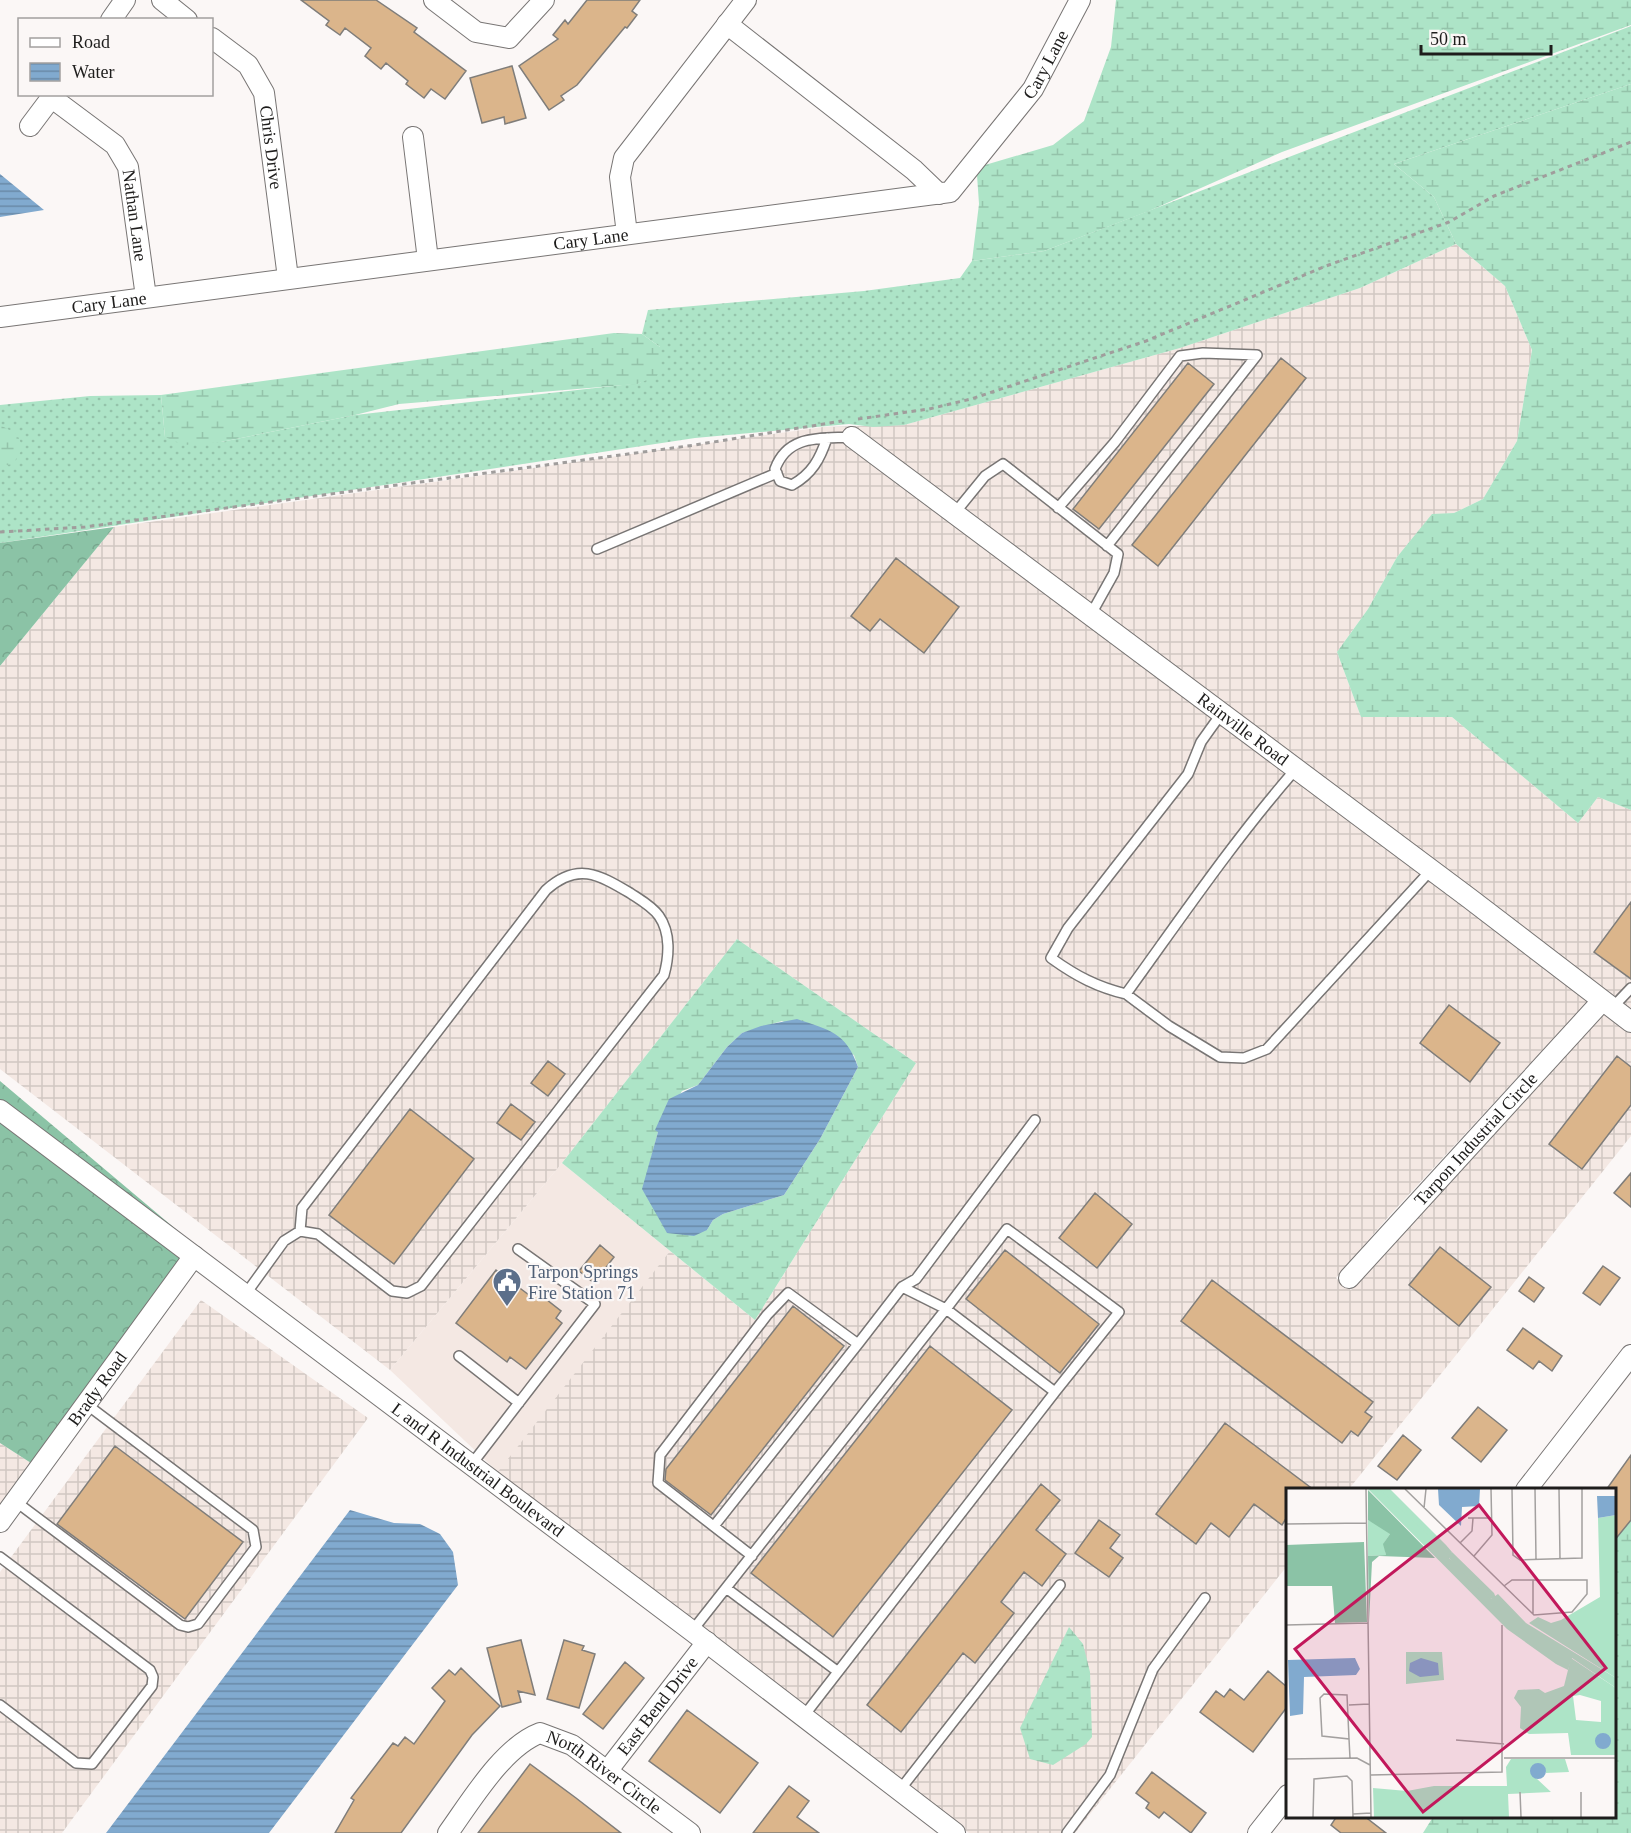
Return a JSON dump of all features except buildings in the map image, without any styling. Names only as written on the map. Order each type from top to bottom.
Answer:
[{"type":"street","points":[[112,18],[125,0]]},
{"type":"street","points":[[162,0],[184,18]]},
{"type":"street","points":[[434,0],[476,32],[509,38],[544,0]]},
{"type":"street","points":[[627,234],[620,177],[624,158],[746,0]]},
{"type":"street","name":"Cary Lane","points":[[0,317],[950,192],[1033,89],[1080,0]]},
{"type":"street","points":[[727,24],[914,170],[939,194]]},
{"type":"street","name":"Chris Drive","points":[[213,39],[248,65],[264,93],[288,278]]},
{"type":"street","points":[[30,126],[53,96]]},
{"type":"street","name":"Nathan Lane","points":[[53,96],[115,145],[128,167],[146,297]]},
{"type":"street","points":[[413,137],[428,260]]},
{"type":"street","name":"Rainville Road","points":[[852,437],[1631,1022]]},
{"type":"street","name":"Tarpon Industrial Circle","points":[[1349,1278],[1396,1223],[1607,1004]]},
{"type":"street","name":"L and R Industrial Boulevard","points":[[0,1110],[699,1636],[954,1833]]},
{"type":"street","name":"Brady Road","points":[[0,1522],[194,1256]]},
{"type":"street","points":[[1528,1488],[1631,1355]]},
{"type":"street","name":"East Bend Drive","points":[[608,1770],[699,1636]]},
{"type":"street","name":"North River Circle","points":[[448,1833],[507,1756],[524,1739],[540,1733],[553,1736],[608,1770],[690,1833]]},
{"type":"street","points":[[1258,1833],[1286,1796]]},
{"type":"lane","points":[[1059,508],[1114,442],[1180,356],[1203,352],[1257,355],[1107,546]]},
{"type":"lane","points":[[827,438],[819,460],[804,478],[792,484],[780,481],[775,469],[780,455],[803,440],[827,438],[852,437]]},
{"type":"lane","points":[[954,514],[985,476],[1003,464],[1118,554],[1114,573],[1090,616]]},
{"type":"lane","points":[[597,549],[777,473]]},
{"type":"lane","points":[[1221,714],[1201,742],[1188,774],[1068,928],[1051,958],[1079,978],[1102,988],[1126,994],[1169,1026],[1220,1057],[1244,1058],[1267,1049],[1431,870]]},
{"type":"lane","points":[[1126,994],[1251,823],[1295,770]]},
{"type":"lane","points":[[245,1295],[284,1241],[300,1231],[318,1234],[392,1291],[407,1293],[422,1287],[664,975],[668,948],[666,932],[659,916],[643,902],[603,876],[588,873],[558,879],[546,890],[302,1208],[300,1231]]},
{"type":"lane","points":[[1607,1004],[1631,988]]},
{"type":"lane","points":[[714,1526],[902,1287],[916,1279],[1035,1120]]},
{"type":"lane","points":[[699,1636],[726,1588],[1007,1229],[1119,1312],[802,1717]]},
{"type":"lane","points":[[471,1465],[595,1304],[518,1249]]},
{"type":"lane","points":[[902,1287],[946,1309],[1055,1392]]},
{"type":"lane","points":[[752,1556],[658,1484],[660,1455],[740,1350],[788,1293],[858,1344]]},
{"type":"lane","points":[[459,1356],[519,1403]]},
{"type":"lane","points":[[15,1501],[180,1624],[188,1627],[198,1624],[256,1547],[252,1530],[86,1404]]},
{"type":"lane","points":[[0,1557],[150,1670],[153,1677],[152,1686],[92,1764],[76,1763],[0,1705]]},
{"type":"lane","points":[[899,1791],[1060,1584]]},
{"type":"lane","points":[[726,1588],[837,1671]]},
{"type":"lane","points":[[1067,1833],[1110,1775],[1153,1669],[1205,1598]]},
{"type":"path","points":[[0,532],[85,527],[684,447],[802,425],[929,409],[971,399],[1146,341],[1326,266],[1449,222],[1494,196],[1631,142]]},
{"type":"shaded area","points":[[1456,244],[1505,286],[1532,350],[1517,441],[1483,499],[1454,513],[1432,515],[1397,557],[1368,609],[1337,652],[1361,717],[1452,717],[1578,823],[1598,797],[1631,810],[1631,1011],[1265,757],[1588,1001],[1389,1216],[1336,1278],[1351,1290],[1604,1013],[1631,1033],[1631,1136],[1350,1488],[1286,1488],[1286,1567],[1075,1833],[969,1833],[497,1473],[670,1251],[755,1320],[916,1063],[737,939],[562,1163],[390,1370],[0,1069],[0,666],[114,527],[823,427],[904,425],[1180,348],[1360,288]]},
{"type":"shaded area","points":[[562,1163],[670,1251],[502,1476],[390,1370]]},
{"type":"shaded area","points":[[201,1300],[368,1418],[62,1833],[0,1833],[0,1572]]},
{"type":"shaded area","points":[[0,1443],[31,1463],[0,1505]]},
{"type":"green space","points":[[1116,0],[1631,0],[1631,25],[1282,152],[1149,211],[1044,251],[972,261],[979,204],[977,175],[985,165],[1053,145],[1084,121],[1111,47]]},
{"type":"green space","points":[[1631,26],[1631,84],[1394,164],[1434,197],[1456,244],[1360,288],[1180,348],[904,425],[873,427],[849,424],[695,438],[0,543],[0,405],[90,396],[161,395],[165,437],[221,442],[355,415],[640,383],[660,347],[642,334],[648,310],[864,291],[960,278],[972,261],[1044,251]]},
{"type":"green space","points":[[1631,84],[1631,810],[1598,797],[1578,823],[1452,717],[1361,717],[1337,652],[1368,609],[1397,557],[1432,514],[1454,513],[1483,499],[1517,441],[1532,350],[1505,286],[1456,244],[1434,197],[1394,164]]},
{"type":"green space","points":[[614,333],[642,334],[660,347],[661,363],[657,376],[637,384],[399,404],[221,442],[184,445],[165,437],[161,395]]},
{"type":"green space","points":[[0,425],[17,434],[23,448],[13,464],[0,466]]},
{"type":"green space","points":[[114,527],[0,666],[0,543]]},
{"type":"green space","points":[[737,939],[916,1063],[755,1320],[562,1163]],"holes":[[[782,1021],[854,1055],[858,1067],[820,1139],[784,1195],[723,1214],[713,1220],[707,1230],[643,1189],[658,1132],[682,1091],[698,1085],[727,1047],[742,1033]]]},
{"type":"green space","points":[[0,1081],[197,1247],[0,1099]]},
{"type":"green space","points":[[0,1122],[181,1258],[31,1463],[0,1443]]},
{"type":"green space","points":[[1631,1498],[1631,1833],[1423,1833],[1432,1818],[1616,1818],[1616,1517]]},
{"type":"green space","points":[[1069,1627],[1083,1644],[1090,1672],[1092,1737],[1086,1744],[1053,1765],[1030,1759],[1020,1728]]},
{"type":"water","points":[[0,174],[44,210],[0,217]]},
{"type":"water","points":[[797,1019],[827,1030],[842,1039],[858,1067],[820,1139],[784,1195],[723,1214],[713,1220],[707,1230],[694,1236],[667,1233],[642,1189],[658,1132],[655,1130],[669,1099],[698,1085],[727,1047],[742,1033],[761,1026]]},
{"type":"water","points":[[350,1510],[394,1523],[420,1524],[440,1534],[453,1552],[458,1585],[269,1833],[106,1833]]},
{"type":"place","name":"Tarpon Springs Fire Station 71","points":[[507,1308]]}]
